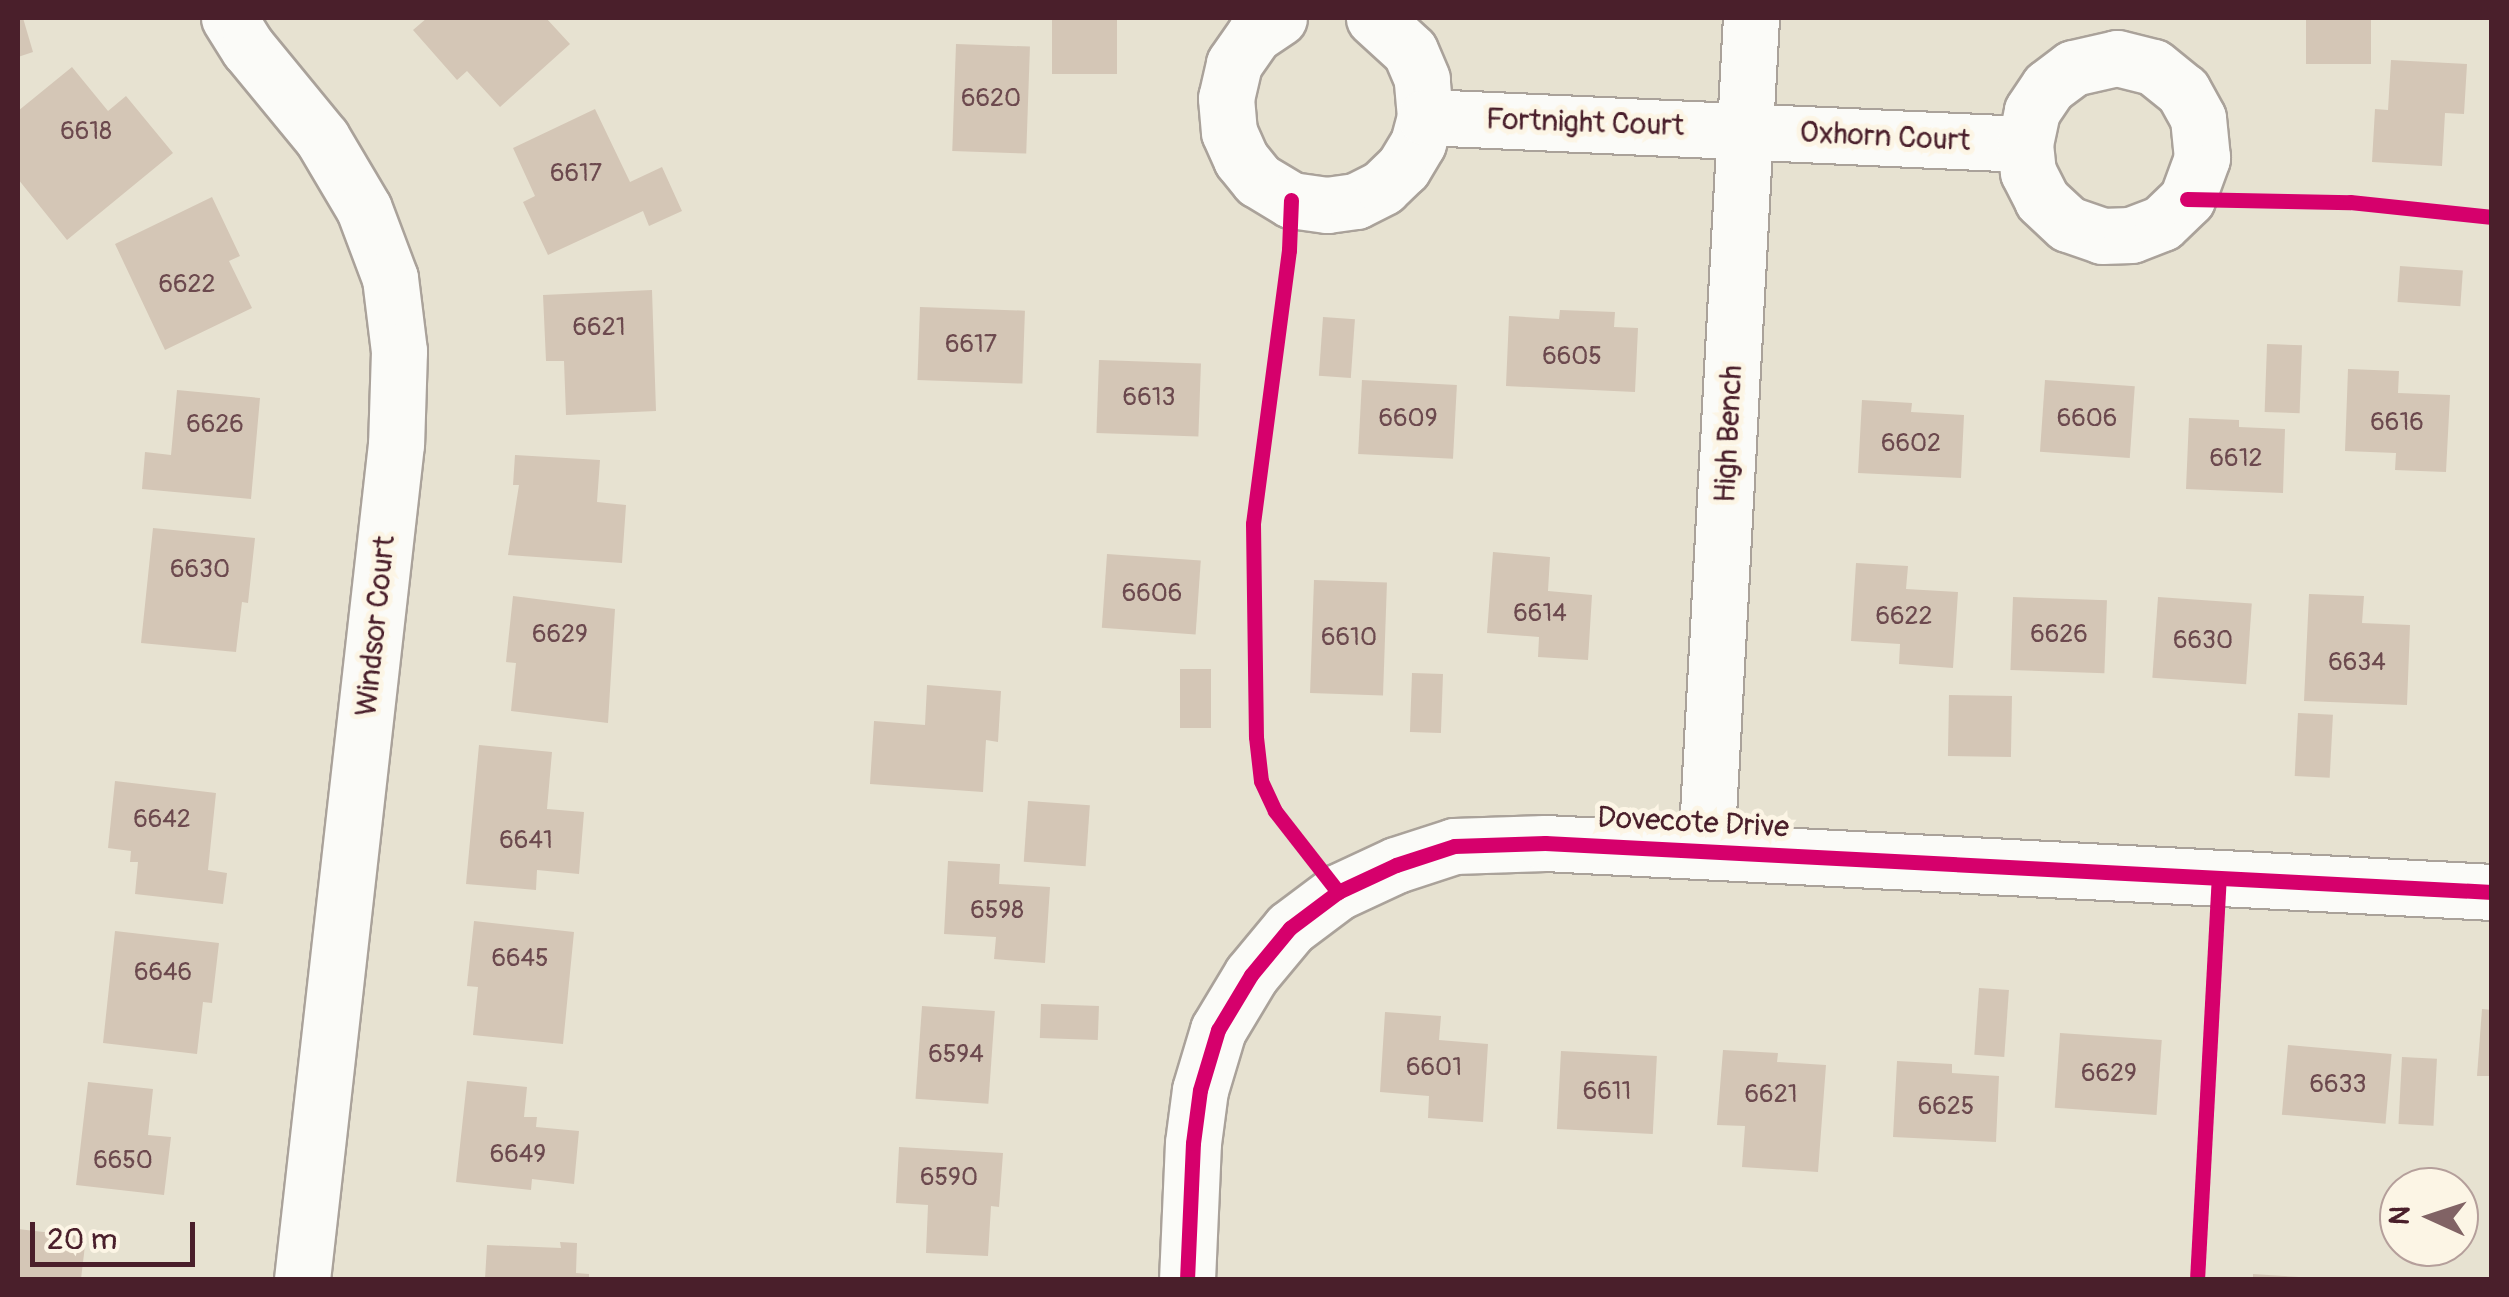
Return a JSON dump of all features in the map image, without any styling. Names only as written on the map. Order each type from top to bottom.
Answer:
[{"type":"street","name":"Windsor Court","points":[[229,18],[248,48],[322,138],[364,209],[390,278],[399,351],[396,444],[302,1280]]},
{"type":"street","points":[[1279,18],[1254,35],[1234,64],[1226,98],[1229,132],[1241,159],[1258,180],[1291,200],[1327,205],[1356,201],[1382,187],[1403,168],[1418,143],[1425,117],[1422,79],[1410,51],[1374,18]]},
{"type":"street","name":"High Bench","points":[[1706,851],[1751,18]]},
{"type":"street","name":"Fortnight Court","points":[[1425,117],[1745,130]]},
{"type":"street","name":"Oxhorn Court","points":[[1745,130],[2025,144]]},
{"type":"street","name":"Dovecote Drive","points":[[1187,1280],[1193,1143],[1209,1060],[1218,1030],[1250,975],[1290,928],[1338,892],[1396,865],[1454,846],[1544,843],[2492,892]]},
{"type":"building","points":[[18,18],[23,18],[33,52],[18,57]]},
{"type":"building","points":[[427,18],[546,18],[570,44],[500,107],[467,71],[457,80],[413,30]]},
{"type":"building","points":[[1052,18],[1117,18],[1117,74],[1052,74]]},
{"type":"building","points":[[2306,18],[2371,18],[2371,64],[2306,64]]},
{"type":"building","points":[[956,44],[1030,47],[1026,154],[952,151]]},
{"type":"building","points":[[2391,60],[2467,64],[2464,114],[2445,113],[2442,166],[2372,162],[2375,109],[2388,110]]},
{"type":"building","points":[[72,67],[108,111],[126,96],[173,153],[67,240],[18,179],[18,111]]},
{"type":"building","points":[[595,109],[630,182],[662,167],[682,211],[649,226],[643,211],[548,255],[523,202],[535,196],[513,148]]},
{"type":"building","points":[[212,197],[240,256],[229,261],[252,308],[165,350],[115,244]]},
{"type":"building","points":[[2400,266],[2463,270],[2460,306],[2397,302]]},
{"type":"building","points":[[652,290],[656,411],[566,415],[564,361],[546,361],[543,295]]},
{"type":"building","points":[[920,307],[1025,311],[1022,384],[917,380]]},
{"type":"building","points":[[1560,310],[1615,312],[1614,327],[1638,328],[1635,392],[1506,386],[1509,316],[1559,319]]},
{"type":"building","points":[[1323,317],[1355,319],[1351,378],[1319,376]]},
{"type":"building","points":[[2267,344],[2302,345],[2300,413],[2265,412]]},
{"type":"building","points":[[1099,360],[1201,364],[1198,437],[1096,433]]},
{"type":"building","points":[[2348,369],[2399,371],[2398,393],[2450,395],[2446,472],[2395,470],[2396,453],[2345,451]]},
{"type":"building","points":[[1362,380],[1457,385],[1453,459],[1358,454]]},
{"type":"building","points":[[2045,380],[2135,386],[2130,458],[2040,452]]},
{"type":"building","points":[[177,390],[260,398],[251,499],[142,489],[145,452],[171,455]]},
{"type":"building","points":[[1862,400],[1912,403],[1911,412],[1964,415],[1961,478],[1858,473]]},
{"type":"building","points":[[2189,418],[2239,420],[2239,427],[2285,429],[2283,493],[2186,489]]},
{"type":"building","points":[[515,455],[600,460],[597,502],[626,505],[622,563],[508,555],[519,485],[513,485]]},
{"type":"building","points":[[153,528],[255,538],[248,603],[242,602],[236,652],[141,643]]},
{"type":"building","points":[[1493,552],[1550,557],[1548,591],[1592,595],[1588,660],[1538,657],[1539,637],[1487,633]]},
{"type":"building","points":[[1107,554],[1201,561],[1196,634],[1102,628]]},
{"type":"building","points":[[1856,563],[1908,566],[1906,589],[1958,592],[1953,668],[1899,664],[1900,644],[1851,641]]},
{"type":"building","points":[[1314,580],[1387,583],[1383,695],[1310,693]]},
{"type":"building","points":[[2309,594],[2364,596],[2362,623],[2410,625],[2407,705],[2304,701]]},
{"type":"building","points":[[513,596],[615,609],[608,723],[511,711],[516,663],[506,662]]},
{"type":"building","points":[[2013,597],[2107,600],[2104,673],[2010,670]]},
{"type":"building","points":[[2158,597],[2252,604],[2246,684],[2152,678]]},
{"type":"building","points":[[1180,669],[1211,669],[1211,728],[1180,728]]},
{"type":"building","points":[[1412,673],[1443,674],[1441,733],[1410,732]]},
{"type":"building","points":[[927,685],[1001,691],[998,742],[986,740],[983,792],[870,784],[874,721],[925,725]]},
{"type":"building","points":[[1949,695],[2012,696],[2011,757],[1948,756]]},
{"type":"building","points":[[2298,713],[2333,715],[2330,778],[2295,776]]},
{"type":"building","points":[[479,745],[552,752],[547,809],[584,812],[579,874],[537,870],[536,890],[466,884]]},
{"type":"building","points":[[115,781],[216,793],[208,870],[227,873],[223,904],[135,894],[138,862],[130,862],[131,851],[108,848]]},
{"type":"building","points":[[1028,801],[1090,805],[1086,866],[1024,862]]},
{"type":"building","points":[[948,861],[1000,864],[999,884],[1050,887],[1045,963],[994,959],[996,937],[944,934]]},
{"type":"building","points":[[474,921],[574,932],[563,1044],[473,1035],[478,987],[467,986]]},
{"type":"building","points":[[115,931],[219,943],[212,1003],[203,1002],[197,1054],[103,1043]]},
{"type":"building","points":[[1979,988],[2009,990],[2004,1057],[1974,1055]]},
{"type":"building","points":[[1041,1004],[1099,1006],[1098,1040],[1040,1038]]},
{"type":"building","points":[[922,1006],[995,1011],[988,1104],[916,1099]]},
{"type":"building","points":[[2482,1009],[2492,1010],[2492,1076],[2477,1076]]},
{"type":"building","points":[[1385,1012],[1441,1016],[1439,1040],[1488,1044],[1483,1122],[1428,1118],[1429,1096],[1380,1092]]},
{"type":"building","points":[[2060,1033],[2162,1040],[2157,1115],[2055,1108]]},
{"type":"building","points":[[2288,1045],[2392,1054],[2386,1124],[2282,1115]]},
{"type":"building","points":[[1723,1050],[1778,1053],[1777,1062],[1826,1065],[1818,1172],[1742,1167],[1745,1126],[1717,1125]]},
{"type":"building","points":[[1561,1051],[1657,1056],[1653,1134],[1557,1129]]},
{"type":"building","points":[[2402,1057],[2437,1059],[2433,1126],[2398,1124]]},
{"type":"building","points":[[1897,1061],[1952,1064],[1952,1073],[1999,1076],[1996,1142],[1893,1137]]},
{"type":"building","points":[[467,1081],[527,1087],[524,1117],[537,1117],[536,1127],[579,1131],[574,1184],[532,1179],[531,1190],[456,1182]]},
{"type":"building","points":[[88,1082],[153,1089],[148,1135],[171,1137],[164,1195],[76,1185]]},
{"type":"building","points":[[899,1147],[1003,1153],[999,1207],[991,1206],[988,1256],[926,1253],[928,1205],[896,1203]]},
{"type":"building","points":[[18,1229],[86,1237],[81,1279],[18,1279]]},
{"type":"building","points":[[560,1242],[577,1243],[576,1273],[589,1274],[589,1279],[485,1279],[487,1245],[561,1248]]},
{"type":"building","points":[[2253,1274],[2299,1277],[2299,1279],[2253,1279]]},
{"type":"cycle path","points":[[2187,199],[2350,202],[2492,217]]},
{"type":"cycle path","points":[[1291,200],[1289,250],[1253,524],[1256,737],[1261,781],[1275,811],[1338,892]]},
{"type":"cycle path","points":[[1187,1280],[1193,1143],[1200,1090],[1218,1030],[1251,975],[1290,928],[1338,892],[1396,865],[1454,846],[1545,843],[2492,892]]},
{"type":"cycle path","points":[[2197,1280],[2219,880]]}]
